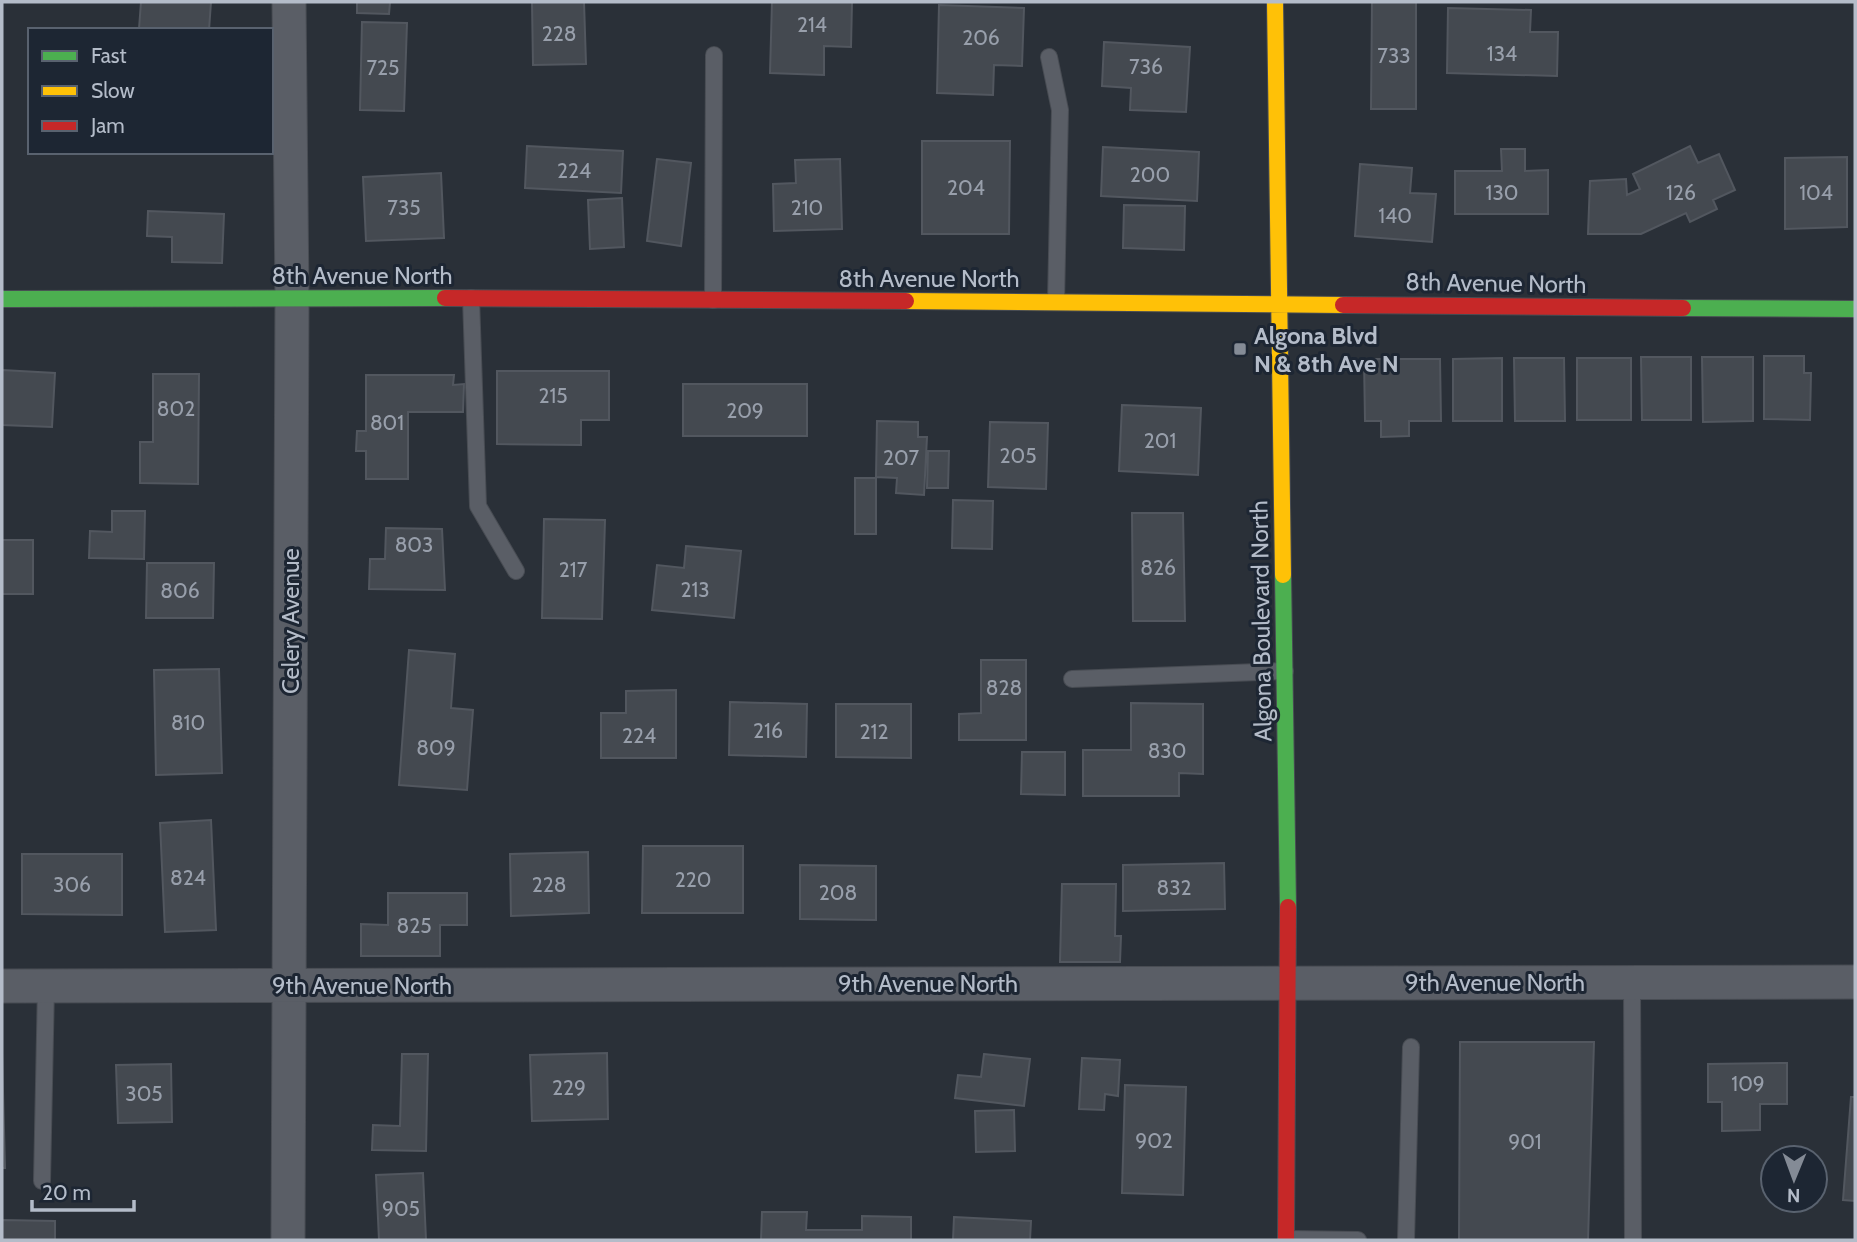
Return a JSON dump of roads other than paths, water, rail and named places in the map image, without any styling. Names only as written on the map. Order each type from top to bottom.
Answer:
[{"type":"street","name":"Celery Avenue","points":[[288,1240],[292,298],[289,2]]},
{"type":"street","name":"Algona Boulevard North","points":[[1275,2],[1289,983],[1286,1240]]},
{"type":"street","name":"8th Avenue North","points":[[2,299],[471,298],[1855,309]]},
{"type":"street","name":"9th Avenue North","points":[[2,986],[1855,982]]},
{"type":"lane","points":[[713,300],[714,55]]},
{"type":"lane","points":[[1049,57],[1060,110],[1056,302]]},
{"type":"lane","points":[[471,298],[478,506],[516,571]]},
{"type":"lane","points":[[1072,679],[1285,671]]},
{"type":"lane","points":[[1632,982],[1633,1240]]},
{"type":"lane","points":[[42,1181],[46,986]]},
{"type":"lane","points":[[1405,1240],[1411,1047]]},
{"type":"lane","points":[[1286,1240],[1358,1240]]},
{"type":"place","name":"Algona Blvd N & 8th Ave N","points":[[1240,349]]}]
